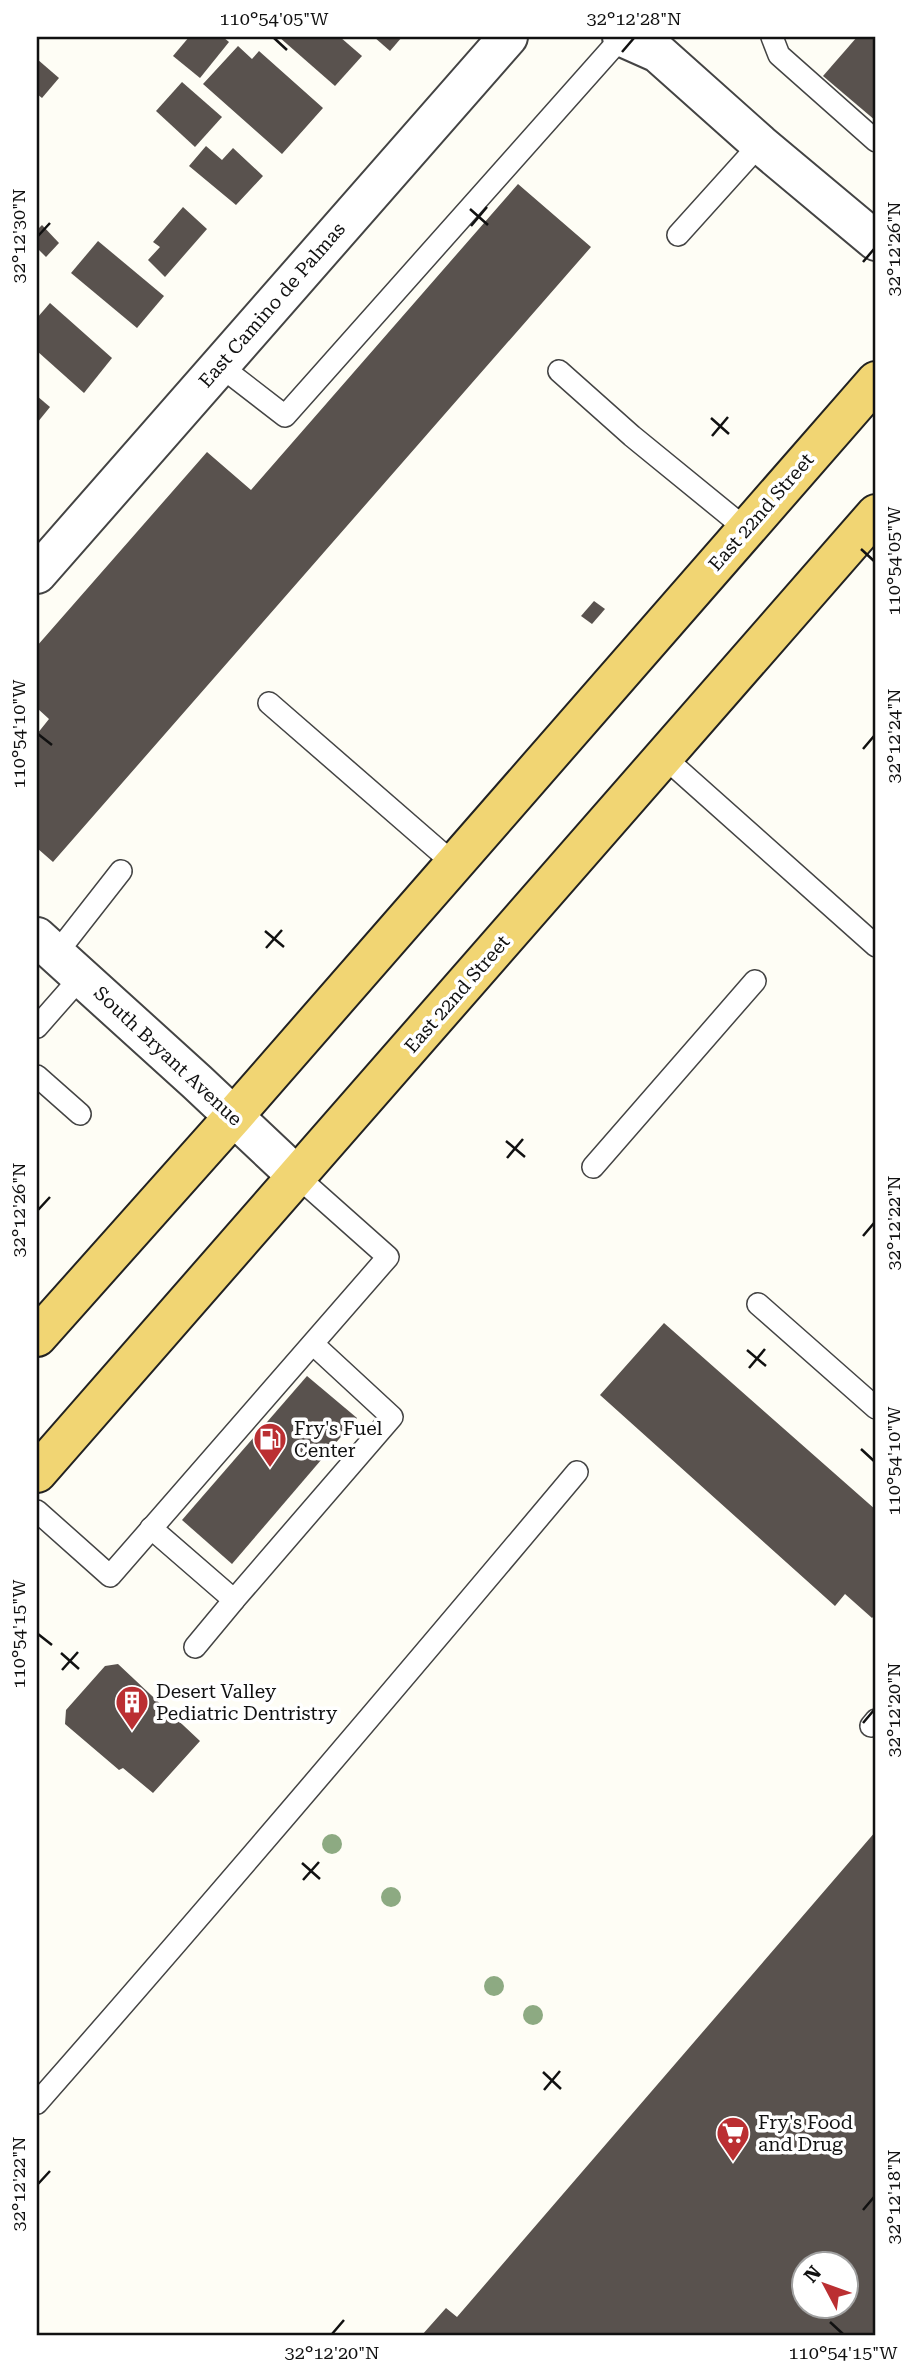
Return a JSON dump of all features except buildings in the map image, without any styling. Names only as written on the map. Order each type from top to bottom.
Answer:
[{"type":"main road","name":"East 22nd Street","points":[[37,1337],[234,1116],[876,380]]},
{"type":"main road","name":"East 22nd Street","points":[[37,1473],[876,514]]},
{"type":"street","name":"East Camino de Palmas","points":[[37,574],[508,37]]},
{"type":"street","points":[[622,37],[665,45],[760,144],[876,241]]},
{"type":"street","name":"South Bryant Avenue","points":[[58,956],[298,1177]]},
{"type":"lane","points":[[219,365],[285,416],[622,37]]},
{"type":"lane","points":[[772,37],[779,55],[876,141]]},
{"type":"lane","points":[[678,235],[760,144]]},
{"type":"lane","points":[[559,372],[746,529]]},
{"type":"lane","points":[[269,703],[453,863]]},
{"type":"lane","points":[[664,757],[876,946]]},
{"type":"lane","points":[[37,1027],[58,956],[121,871]]},
{"type":"lane","points":[[593,1167],[755,981]]},
{"type":"lane","points":[[37,1076],[80,1114]]},
{"type":"lane","points":[[37,1511],[110,1576],[388,1257],[298,1177]]},
{"type":"lane","points":[[758,1304],[876,1408]]},
{"type":"lane","points":[[195,1647],[392,1417],[313,1344]]},
{"type":"lane","points":[[37,2103],[339,1754],[577,1472]]},
{"type":"lane","points":[[151,1528],[234,1600]]},
{"type":"place","name":"Fry's Fuel Center","points":[[270,1469]]},
{"type":"place","name":"Desert Valley Pediatric Dentristry","points":[[132,1732]]},
{"type":"place","name":"Fry's Food and Drug","points":[[733,2163]]}]
